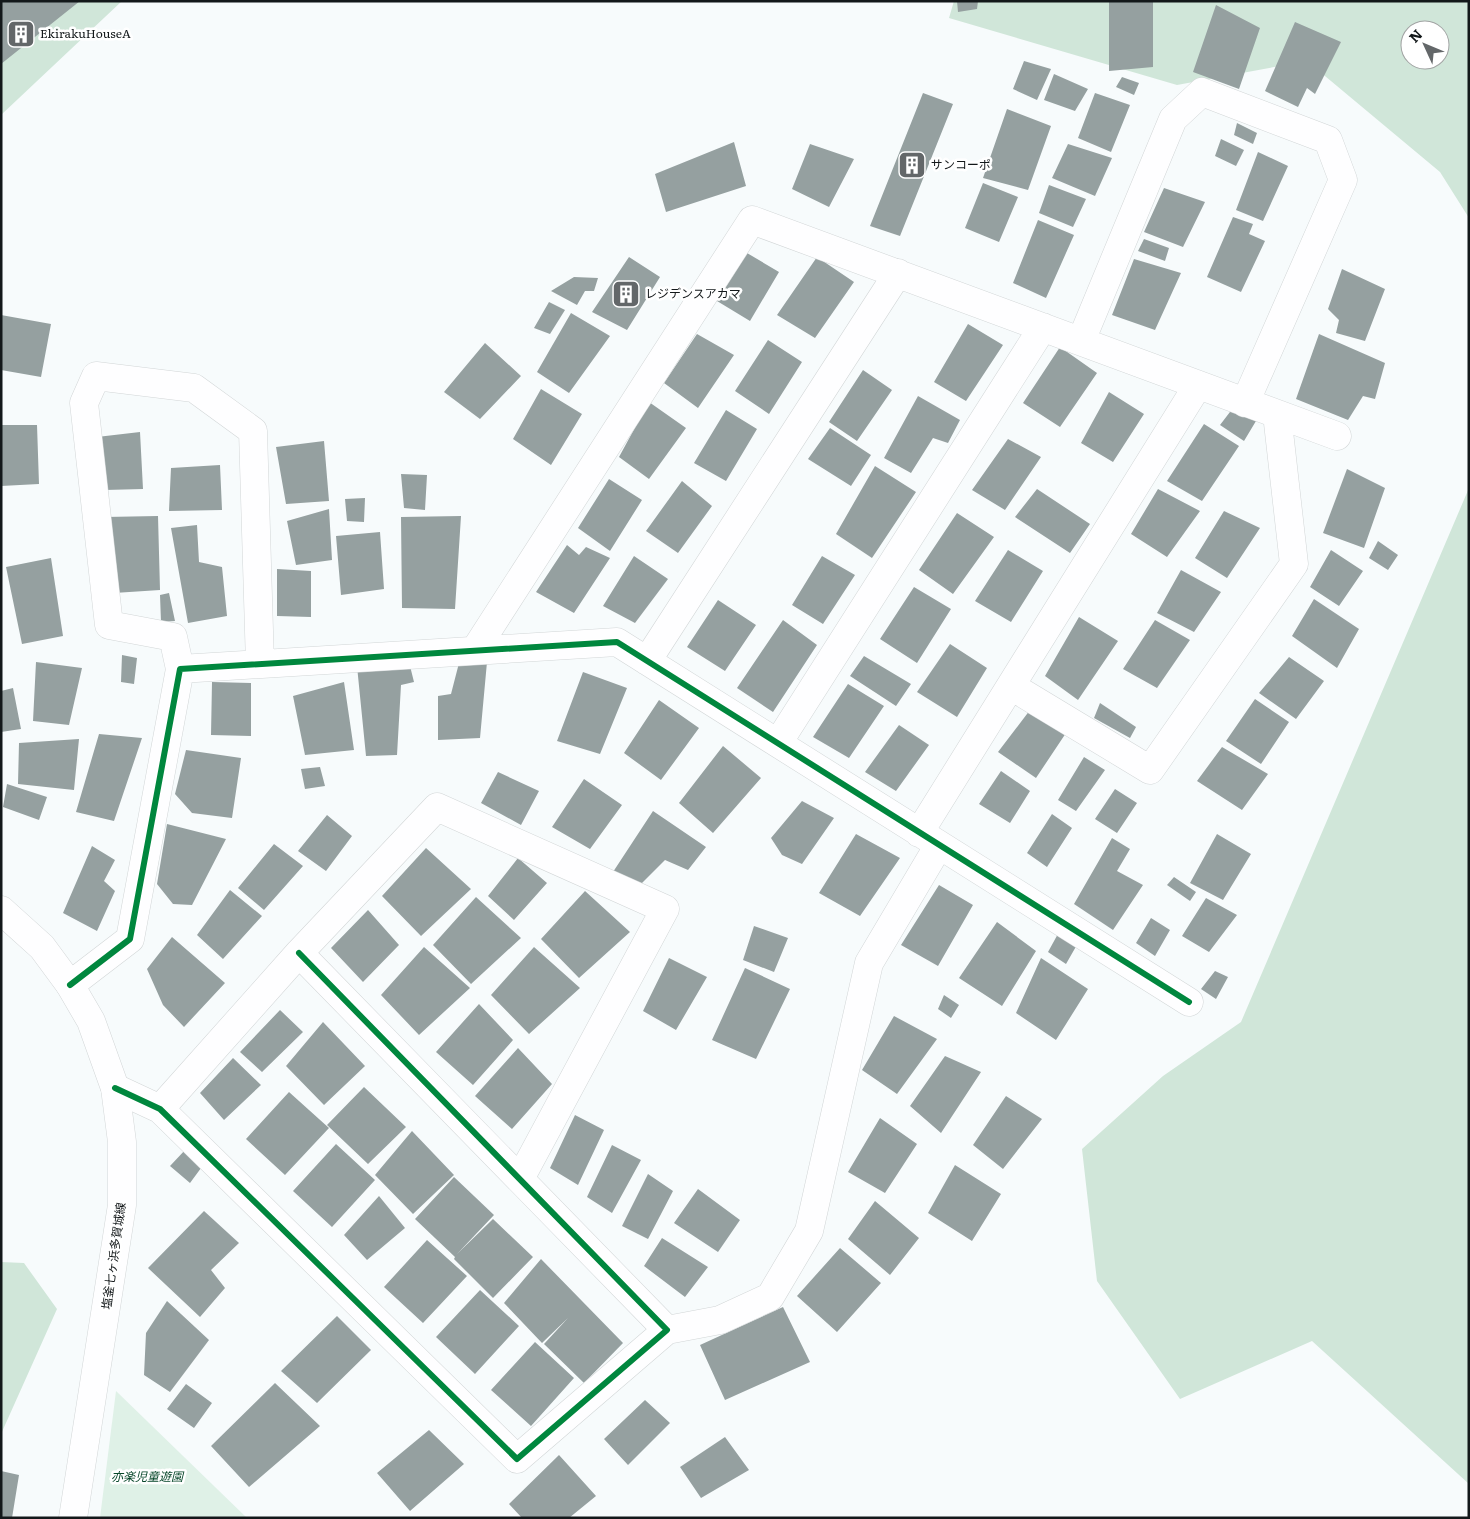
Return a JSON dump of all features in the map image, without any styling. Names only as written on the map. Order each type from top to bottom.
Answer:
[{"type":"street","points":[[1081,341],[1173,119],[1202,92],[1328,140],[1343,180],[1246,402]]},
{"type":"street","points":[[475,650],[752,220],[1337,436]]},
{"type":"street","points":[[647,661],[898,274]]},
{"type":"street","points":[[778,743],[1042,327]]},
{"type":"street","points":[[70,985],[130,939],[180,668],[173,636],[109,625],[84,403],[96,376],[194,388],[253,432],[260,664]]},
{"type":"street","points":[[115,1088],[160,1109],[517,1460],[667,1330],[720,1320],[770,1297],[809,1231],[869,963],[929,839],[1011,686],[1198,385]]},
{"type":"street","points":[[1011,686],[1150,770],[1294,564],[1277,414]]},
{"type":"street","points":[[180,668],[617,642],[1189,1002]]},
{"type":"street","points":[[160,1109],[299,953],[437,808],[665,909],[520,1180]]},
{"type":"street","name":"塩釜七ヶ浜多賀城線","points":[[1,910],[42,947],[70,985],[91,1021],[115,1088],[122,1142],[122,1205],[73,1518]]},
{"type":"street","points":[[299,953],[667,1330]]},
{"type":"green space","points":[[1,1],[122,1],[1,115]]},
{"type":"green space","points":[[954,1],[1469,1],[1469,218],[1440,172],[1307,61],[1177,85],[949,18]]},
{"type":"green space","points":[[1469,488],[1469,1484],[1312,1341],[1180,1399],[1097,1281],[1082,1149],[1163,1076],[1241,1022]]},
{"type":"green space","points":[[1,1262],[24,1263],[57,1309],[1,1434]]},
{"type":"green space","name":"亦楽児童遊園","points":[[116,1391],[247,1518],[100,1518]]},
{"type":"building","name":"EkirakuHouseA","points":[[3,1],[80,1],[1,64],[1,3]]},
{"type":"building","points":[[957,1],[978,1],[977,9],[958,12]]},
{"type":"building","points":[[1109,1],[1153,1],[1153,67],[1109,71]]},
{"type":"building","points":[[1216,5],[1260,28],[1239,89],[1193,72]]},
{"type":"building","points":[[1295,22],[1341,42],[1315,94],[1307,88],[1298,107],[1265,91]]},
{"type":"building","points":[[1024,61],[1051,69],[1037,100],[1013,89]]},
{"type":"building","points":[[1054,74],[1088,89],[1075,111],[1044,100]]},
{"type":"building","points":[[1122,77],[1139,83],[1134,95],[1116,87]]},
{"type":"building","name":"サンコーポ","points":[[923,93],[953,104],[900,236],[870,226]]},
{"type":"building","points":[[1095,93],[1130,105],[1111,152],[1078,138]]},
{"type":"building","points":[[1007,109],[1051,126],[1028,190],[983,178]]},
{"type":"building","points":[[1237,123],[1257,133],[1253,144],[1234,135]]},
{"type":"building","points":[[1221,139],[1244,150],[1236,166],[1215,156]]},
{"type":"building","points":[[734,142],[746,186],[666,212],[655,174]]},
{"type":"building","points":[[810,144],[854,159],[829,207],[792,189]]},
{"type":"building","points":[[1068,144],[1112,158],[1095,196],[1052,178]]},
{"type":"building","points":[[1258,152],[1288,166],[1263,221],[1236,210]]},
{"type":"building","points":[[983,183],[1018,197],[999,242],[965,228]]},
{"type":"building","points":[[1049,185],[1086,199],[1073,227],[1039,213]]},
{"type":"building","points":[[1164,188],[1205,202],[1183,247],[1144,232]]},
{"type":"building","points":[[1233,217],[1253,224],[1249,234],[1265,241],[1241,292],[1207,277]]},
{"type":"building","points":[[1038,220],[1074,235],[1046,298],[1013,283]]},
{"type":"building","points":[[1144,239],[1169,248],[1165,261],[1138,251]]},
{"type":"building","points":[[747,253],[779,272],[750,321],[717,301]]},
{"type":"building","name":"レジデンスアカマ","points":[[629,257],[660,277],[627,330],[592,312]]},
{"type":"building","points":[[817,257],[854,282],[815,338],[777,315]]},
{"type":"building","points":[[1134,259],[1181,273],[1155,330],[1112,315]]},
{"type":"building","points":[[1342,269],[1385,289],[1365,341],[1336,333],[1339,320],[1328,309]]},
{"type":"building","points":[[574,277],[598,278],[594,291],[585,291],[577,305],[551,291]]},
{"type":"building","points":[[549,302],[565,310],[550,334],[534,328]]},
{"type":"building","points":[[571,313],[610,336],[569,393],[537,372]]},
{"type":"building","points":[[1,315],[51,324],[41,377],[1,370]]},
{"type":"building","points":[[968,324],[1003,345],[966,401],[934,382]]},
{"type":"building","points":[[697,334],[734,355],[698,408],[664,383]]},
{"type":"building","points":[[1319,334],[1385,363],[1375,399],[1363,396],[1348,420],[1296,399]]},
{"type":"building","points":[[768,340],[802,362],[769,414],[735,391]]},
{"type":"building","points":[[485,343],[521,376],[480,419],[444,392]]},
{"type":"building","points":[[1060,347],[1097,373],[1060,427],[1023,403]]},
{"type":"building","points":[[863,370],[892,390],[857,441],[829,422]]},
{"type":"building","points":[[541,389],[582,414],[551,465],[513,439]]},
{"type":"building","points":[[1109,392],[1144,414],[1113,462],[1081,443]]},
{"type":"building","points":[[918,396],[960,420],[948,443],[933,438],[911,473],[884,458]]},
{"type":"building","points":[[649,402],[686,428],[649,479],[619,457]]},
{"type":"building","points":[[1233,408],[1256,421],[1244,441],[1220,425]]},
{"type":"building","points":[[726,410],[757,429],[726,481],[694,463]]},
{"type":"building","points":[[1204,424],[1239,446],[1202,501],[1167,481]]},
{"type":"building","points":[[1,425],[37,425],[39,484],[1,486]]},
{"type":"building","points":[[830,428],[871,455],[851,486],[808,459]]},
{"type":"building","points":[[140,432],[143,489],[105,490],[97,437]]},
{"type":"building","points":[[1008,439],[1041,457],[1005,510],[972,490]]},
{"type":"building","points":[[324,441],[329,501],[286,504],[276,447]]},
{"type":"building","points":[[220,465],[222,510],[169,511],[171,468]]},
{"type":"building","points":[[875,466],[916,492],[872,558],[836,534]]},
{"type":"building","points":[[1347,469],[1385,488],[1364,548],[1323,533]]},
{"type":"building","points":[[401,474],[427,475],[425,510],[404,508]]},
{"type":"building","points":[[609,479],[642,500],[610,551],[578,528]]},
{"type":"building","points":[[682,481],[712,506],[678,553],[646,531]]},
{"type":"building","points":[[1037,489],[1090,524],[1070,553],[1015,517]]},
{"type":"building","points":[[1158,489],[1200,511],[1167,557],[1131,534]]},
{"type":"building","points":[[365,498],[364,522],[347,521],[345,499]]},
{"type":"building","points":[[329,509],[332,560],[296,565],[287,521]]},
{"type":"building","points":[[1224,511],[1260,528],[1227,578],[1195,558]]},
{"type":"building","points":[[957,513],[994,537],[953,594],[919,570]]},
{"type":"building","points":[[158,516],[160,590],[114,593],[105,517]]},
{"type":"building","points":[[461,516],[455,609],[402,608],[401,517]]},
{"type":"building","points":[[197,525],[199,562],[222,567],[227,616],[188,623],[171,528]]},
{"type":"building","points":[[380,532],[384,589],[341,595],[336,536]]},
{"type":"building","points":[[1378,541],[1398,555],[1388,570],[1369,558]]},
{"type":"building","points":[[567,545],[579,555],[586,547],[610,558],[574,613],[536,592]]},
{"type":"building","points":[[1008,550],[1043,571],[1011,622],[975,601]]},
{"type":"building","points":[[1331,550],[1363,571],[1339,606],[1310,587]]},
{"type":"building","points":[[634,556],[668,579],[635,623],[603,606]]},
{"type":"building","points":[[822,556],[855,575],[823,624],[792,605]]},
{"type":"building","points":[[51,558],[63,636],[22,644],[6,567]]},
{"type":"building","points":[[277,569],[311,571],[311,617],[277,616]]},
{"type":"building","points":[[1181,570],[1221,592],[1194,632],[1157,613]]},
{"type":"building","points":[[914,587],[951,609],[917,663],[880,639]]},
{"type":"building","points":[[169,593],[175,621],[161,622],[160,595]]},
{"type":"building","points":[[1314,599],[1359,629],[1337,668],[1292,636]]},
{"type":"building","points":[[718,600],[756,625],[725,671],[687,647]]},
{"type":"building","points":[[1079,617],[1118,641],[1078,700],[1045,676]]},
{"type":"building","points":[[783,620],[817,645],[773,712],[737,688]]},
{"type":"building","points":[[1155,620],[1190,640],[1157,688],[1123,669]]},
{"type":"building","points":[[950,644],[987,668],[957,717],[917,692]]},
{"type":"building","points":[[122,655],[137,658],[134,684],[121,682]]},
{"type":"building","points":[[864,656],[911,684],[896,706],[850,676]]},
{"type":"building","points":[[1289,657],[1324,681],[1296,719],[1259,693]]},
{"type":"building","points":[[36,662],[82,668],[69,725],[33,721]]},
{"type":"building","points":[[487,662],[480,738],[438,740],[438,696],[451,694],[459,663]]},
{"type":"building","points":[[357,666],[410,666],[414,682],[401,685],[397,755],[366,756]]},
{"type":"building","points":[[583,672],[627,688],[600,754],[557,741]]},
{"type":"building","points":[[212,682],[251,683],[251,736],[211,735]]},
{"type":"building","points":[[344,682],[354,750],[305,755],[293,696]]},
{"type":"building","points":[[848,684],[884,706],[849,758],[813,737]]},
{"type":"building","points":[[13,688],[21,729],[1,732],[1,691]]},
{"type":"building","points":[[1255,699],[1289,722],[1261,764],[1226,741]]},
{"type":"building","points":[[659,700],[699,728],[661,780],[624,753]]},
{"type":"building","points":[[1100,703],[1136,727],[1130,738],[1094,718]]},
{"type":"building","points":[[1030,710],[1066,733],[1036,778],[998,752]]},
{"type":"building","points":[[899,725],[929,745],[896,791],[865,772]]},
{"type":"building","points":[[99,734],[142,738],[114,821],[76,812]]},
{"type":"building","points":[[79,739],[74,790],[18,784],[19,743]]},
{"type":"building","points":[[723,746],[761,778],[713,833],[679,803]]},
{"type":"building","points":[[1222,747],[1268,774],[1242,810],[1197,781]]},
{"type":"building","points":[[186,750],[241,758],[232,818],[192,813],[175,794]]},
{"type":"building","points":[[1084,757],[1105,770],[1076,811],[1058,800]]},
{"type":"building","points":[[320,767],[325,786],[305,789],[301,769]]},
{"type":"building","points":[[1001,771],[1030,791],[1010,823],[979,804]]},
{"type":"building","points":[[498,772],[539,791],[521,825],[481,803]]},
{"type":"building","points":[[584,779],[622,805],[590,849],[552,827]]},
{"type":"building","points":[[7,784],[47,797],[39,820],[3,807]]},
{"type":"building","points":[[1115,789],[1137,803],[1117,833],[1095,819]]},
{"type":"building","points":[[802,801],[834,818],[802,864],[782,855],[771,838]]},
{"type":"building","points":[[653,811],[706,847],[688,870],[665,860],[638,887],[613,872]]},
{"type":"building","points":[[1052,814],[1072,828],[1047,867],[1027,853]]},
{"type":"building","points":[[327,815],[352,836],[326,871],[298,851]]},
{"type":"building","points":[[167,824],[226,839],[192,905],[173,904],[157,884]]},
{"type":"building","points":[[856,834],[900,858],[860,916],[819,893]]},
{"type":"building","points":[[1217,834],[1251,854],[1223,900],[1190,883]]},
{"type":"building","points":[[1112,838],[1130,849],[1117,871],[1143,885],[1113,930],[1074,904]]},
{"type":"building","points":[[274,844],[303,866],[264,910],[238,888]]},
{"type":"building","points":[[92,846],[115,860],[104,881],[115,891],[97,931],[63,913]]},
{"type":"building","points":[[426,848],[471,889],[421,936],[382,896]]},
{"type":"building","points":[[518,858],[547,883],[514,920],[488,896]]},
{"type":"building","points":[[1174,877],[1196,892],[1190,901],[1167,885]]},
{"type":"building","points":[[939,885],[973,905],[938,966],[901,945]]},
{"type":"building","points":[[230,890],[262,916],[223,959],[197,935]]},
{"type":"building","points":[[585,891],[630,932],[579,978],[541,939]]},
{"type":"building","points":[[476,897],[521,938],[471,984],[433,945]]},
{"type":"building","points":[[1206,898],[1237,915],[1209,952],[1182,936]]},
{"type":"building","points":[[368,910],[399,945],[363,982],[331,948]]},
{"type":"building","points":[[1151,918],[1170,930],[1155,956],[1136,943]]},
{"type":"building","points":[[997,922],[1036,951],[1002,1006],[959,978]]},
{"type":"building","points":[[754,926],[788,938],[774,972],[743,960]]},
{"type":"building","points":[[1059,932],[1078,943],[1066,964],[1048,952]]},
{"type":"building","points":[[172,937],[225,983],[184,1027],[163,1005],[147,969]]},
{"type":"building","points":[[424,947],[470,988],[419,1035],[381,995]]},
{"type":"building","points":[[534,947],[580,988],[529,1034],[491,995]]},
{"type":"building","points":[[669,958],[707,977],[676,1030],[643,1011]]},
{"type":"building","points":[[1041,958],[1088,989],[1056,1040],[1016,1013]]},
{"type":"building","points":[[745,968],[790,989],[756,1059],[712,1040]]},
{"type":"building","points":[[1215,971],[1228,977],[1216,999],[1201,989]]},
{"type":"building","points":[[944,995],[959,1005],[951,1018],[938,1009]]},
{"type":"building","points":[[479,1004],[513,1040],[473,1085],[436,1052]]},
{"type":"building","points":[[280,1010],[303,1032],[262,1072],[240,1052]]},
{"type":"building","points":[[894,1016],[937,1039],[897,1094],[862,1070]]},
{"type":"building","points":[[323,1022],[365,1066],[324,1105],[286,1066]]},
{"type":"building","points":[[518,1048],[552,1084],[512,1129],[475,1096]]},
{"type":"building","points":[[945,1056],[981,1072],[941,1133],[910,1106]]},
{"type":"building","points":[[233,1058],[261,1085],[224,1120],[200,1093]]},
{"type":"building","points":[[364,1087],[406,1127],[368,1164],[327,1125]]},
{"type":"building","points":[[289,1092],[329,1128],[285,1175],[246,1139]]},
{"type":"building","points":[[1006,1096],[1042,1119],[1003,1169],[973,1145]]},
{"type":"building","points":[[575,1115],[604,1130],[578,1185],[550,1168]]},
{"type":"building","points":[[880,1118],[917,1144],[885,1193],[848,1172]]},
{"type":"building","points":[[412,1131],[454,1175],[413,1214],[375,1175]]},
{"type":"building","points":[[336,1144],[375,1180],[332,1227],[293,1191]]},
{"type":"building","points":[[612,1145],[641,1160],[612,1213],[587,1197]]},
{"type":"building","points":[[186,1149],[204,1164],[190,1183],[170,1166]]},
{"type":"building","points":[[955,1165],[1001,1194],[972,1241],[928,1213]]},
{"type":"building","points":[[648,1174],[673,1191],[648,1239],[622,1226]]},
{"type":"building","points":[[454,1177],[494,1215],[457,1254],[493,1219],[533,1257],[493,1298],[454,1259],[455,1257],[415,1219]]},
{"type":"building","points":[[698,1189],[740,1220],[718,1252],[674,1223]]},
{"type":"building","points":[[379,1196],[405,1228],[367,1260],[344,1235]]},
{"type":"building","points":[[875,1201],[919,1238],[890,1275],[848,1239]]},
{"type":"building","points":[[204,1211],[239,1243],[211,1270],[225,1288],[200,1317],[148,1268]]},
{"type":"building","points":[[662,1238],[708,1267],[685,1297],[644,1266]]},
{"type":"building","points":[[427,1240],[467,1276],[423,1323],[384,1287]]},
{"type":"building","points":[[840,1248],[881,1283],[837,1332],[797,1296]]},
{"type":"building","points":[[541,1259],[623,1343],[584,1383],[544,1344],[568,1318],[542,1343],[504,1303]]},
{"type":"building","points":[[480,1290],[519,1326],[475,1374],[436,1337]]},
{"type":"building","points":[[167,1301],[209,1340],[170,1392],[144,1375],[146,1333]]},
{"type":"building","points":[[783,1307],[810,1362],[725,1400],[700,1345]]},
{"type":"building","points":[[337,1316],[371,1350],[317,1403],[281,1371]]},
{"type":"building","points":[[535,1342],[574,1378],[531,1426],[491,1390]]},
{"type":"building","points":[[275,1383],[320,1426],[249,1487],[211,1446]]},
{"type":"building","points":[[186,1384],[212,1403],[194,1428],[167,1409]]},
{"type":"building","points":[[645,1400],[670,1423],[628,1465],[604,1439]]},
{"type":"building","points":[[429,1430],[464,1464],[410,1511],[377,1473]]},
{"type":"building","points":[[725,1437],[749,1470],[701,1498],[680,1467]]},
{"type":"building","points":[[559,1455],[596,1496],[569,1518],[522,1518],[509,1504]]},
{"type":"building","points":[[1,1471],[19,1475],[12,1518],[1,1518]]},
{"type":"cycle path","points":[[70,985],[130,939],[180,669],[617,642],[1189,1002]]},
{"type":"cycle path","points":[[115,1088],[160,1109],[517,1459],[667,1330],[299,953]]},
{"type":"place","name":"EkirakuHouseA","points":[[21,34]]},
{"type":"place","name":"サンコーポ","points":[[912,165]]},
{"type":"place","name":"レジデンスアカマ","points":[[626,294]]}]
